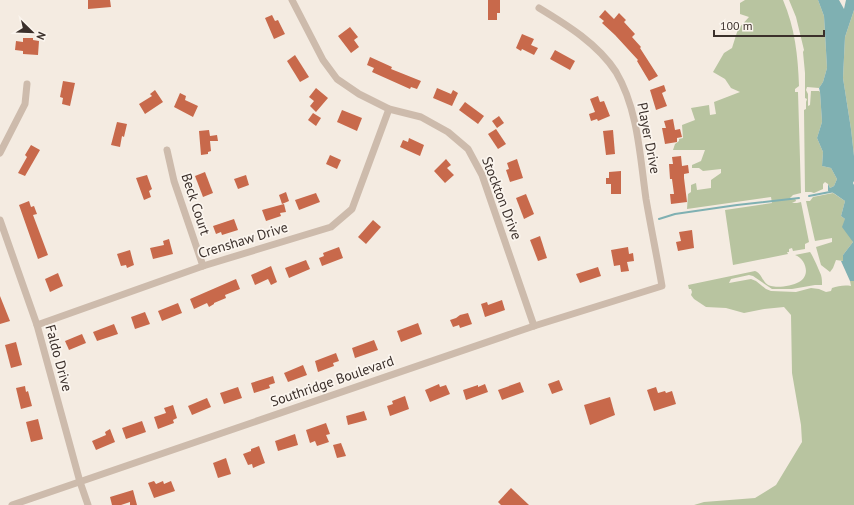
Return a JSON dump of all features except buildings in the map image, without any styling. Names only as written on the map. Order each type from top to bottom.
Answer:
[{"type":"street","name":"Stockton Drive","points":[[292,0],[323,60],[337,79],[360,94],[389,109],[421,117],[448,132],[468,149],[482,175],[534,326]]},
{"type":"street","name":"Player Drive","points":[[539,8],[564,23],[596,49],[615,72],[628,96],[636,129],[648,211],[662,286]]},
{"type":"street","points":[[0,153],[25,104],[27,84]]},
{"type":"street","name":"Crenshaw Drive","points":[[37,325],[203,266],[330,227],[352,210],[389,109]]},
{"type":"street","name":"Beck Court","points":[[167,150],[174,181],[203,266]]},
{"type":"street","name":"Faldo Drive","points":[[0,220],[37,325],[80,482],[88,505]]},
{"type":"street","name":"Southridge Boulevard","points":[[12,505],[534,326],[662,286]]},
{"type":"green space","points":[[745,0],[783,0],[790,21],[797,53],[799,75],[799,86],[795,89],[795,92],[798,92],[801,193],[793,195],[790,198],[795,198],[796,201],[792,203],[801,202],[809,242],[805,244],[805,249],[793,251],[792,248],[789,249],[789,252],[787,252],[788,254],[733,265],[725,210],[772,203],[771,197],[687,209],[688,194],[691,192],[691,185],[696,183],[697,190],[711,188],[711,180],[721,173],[721,169],[703,171],[699,168],[692,168],[692,165],[701,161],[705,150],[673,150],[679,139],[683,138],[682,125],[695,120],[691,108],[709,105],[710,115],[716,114],[714,102],[740,92],[731,88],[725,79],[713,72],[724,53],[732,48],[738,29],[749,17],[740,14],[740,3]]},
{"type":"green space","points":[[789,0],[818,0],[824,16],[827,68],[823,82],[819,88],[807,87],[806,90],[808,94],[808,106],[810,105],[811,91],[820,92],[822,122],[817,138],[823,152],[822,166],[831,168],[837,179],[834,186],[830,188],[825,182],[823,184],[823,189],[814,193],[805,192],[804,110],[806,109],[807,99],[805,98],[804,50],[796,17]]},
{"type":"green space","points":[[854,10],[854,156],[843,78],[845,37]]},
{"type":"green space","points":[[833,193],[845,201],[841,216],[845,219],[853,242],[843,255],[843,261],[836,260],[830,272],[821,265],[816,247],[832,242],[832,238],[815,241],[806,201],[810,201],[813,197]]},
{"type":"green space","points":[[810,252],[821,275],[822,285],[792,289],[772,289],[753,276],[749,275],[731,279],[729,283],[751,279],[771,291],[796,292],[811,288],[826,292],[831,291],[832,288],[851,286],[850,281],[854,281],[854,505],[694,505],[704,502],[755,498],[776,485],[802,442],[801,425],[792,373],[791,315],[784,307],[744,313],[726,308],[706,307],[694,299],[688,285],[755,271],[760,274],[768,285],[781,287],[793,285],[803,279],[806,272],[806,268],[802,260],[795,255]]},
{"type":"water","points":[[818,0],[839,0],[844,9],[846,0],[854,0],[854,10],[845,37],[843,78],[854,156],[854,281],[850,281],[841,261],[843,261],[843,255],[853,242],[842,227],[845,219],[841,216],[845,201],[828,191],[828,184],[830,188],[834,186],[837,179],[831,168],[822,166],[823,152],[817,138],[822,122],[819,88],[823,82],[827,68],[824,16]]},
{"type":"waterway","points":[[809,196],[835,191]]},
{"type":"waterway","points":[[659,219],[675,214],[799,198]]}]
